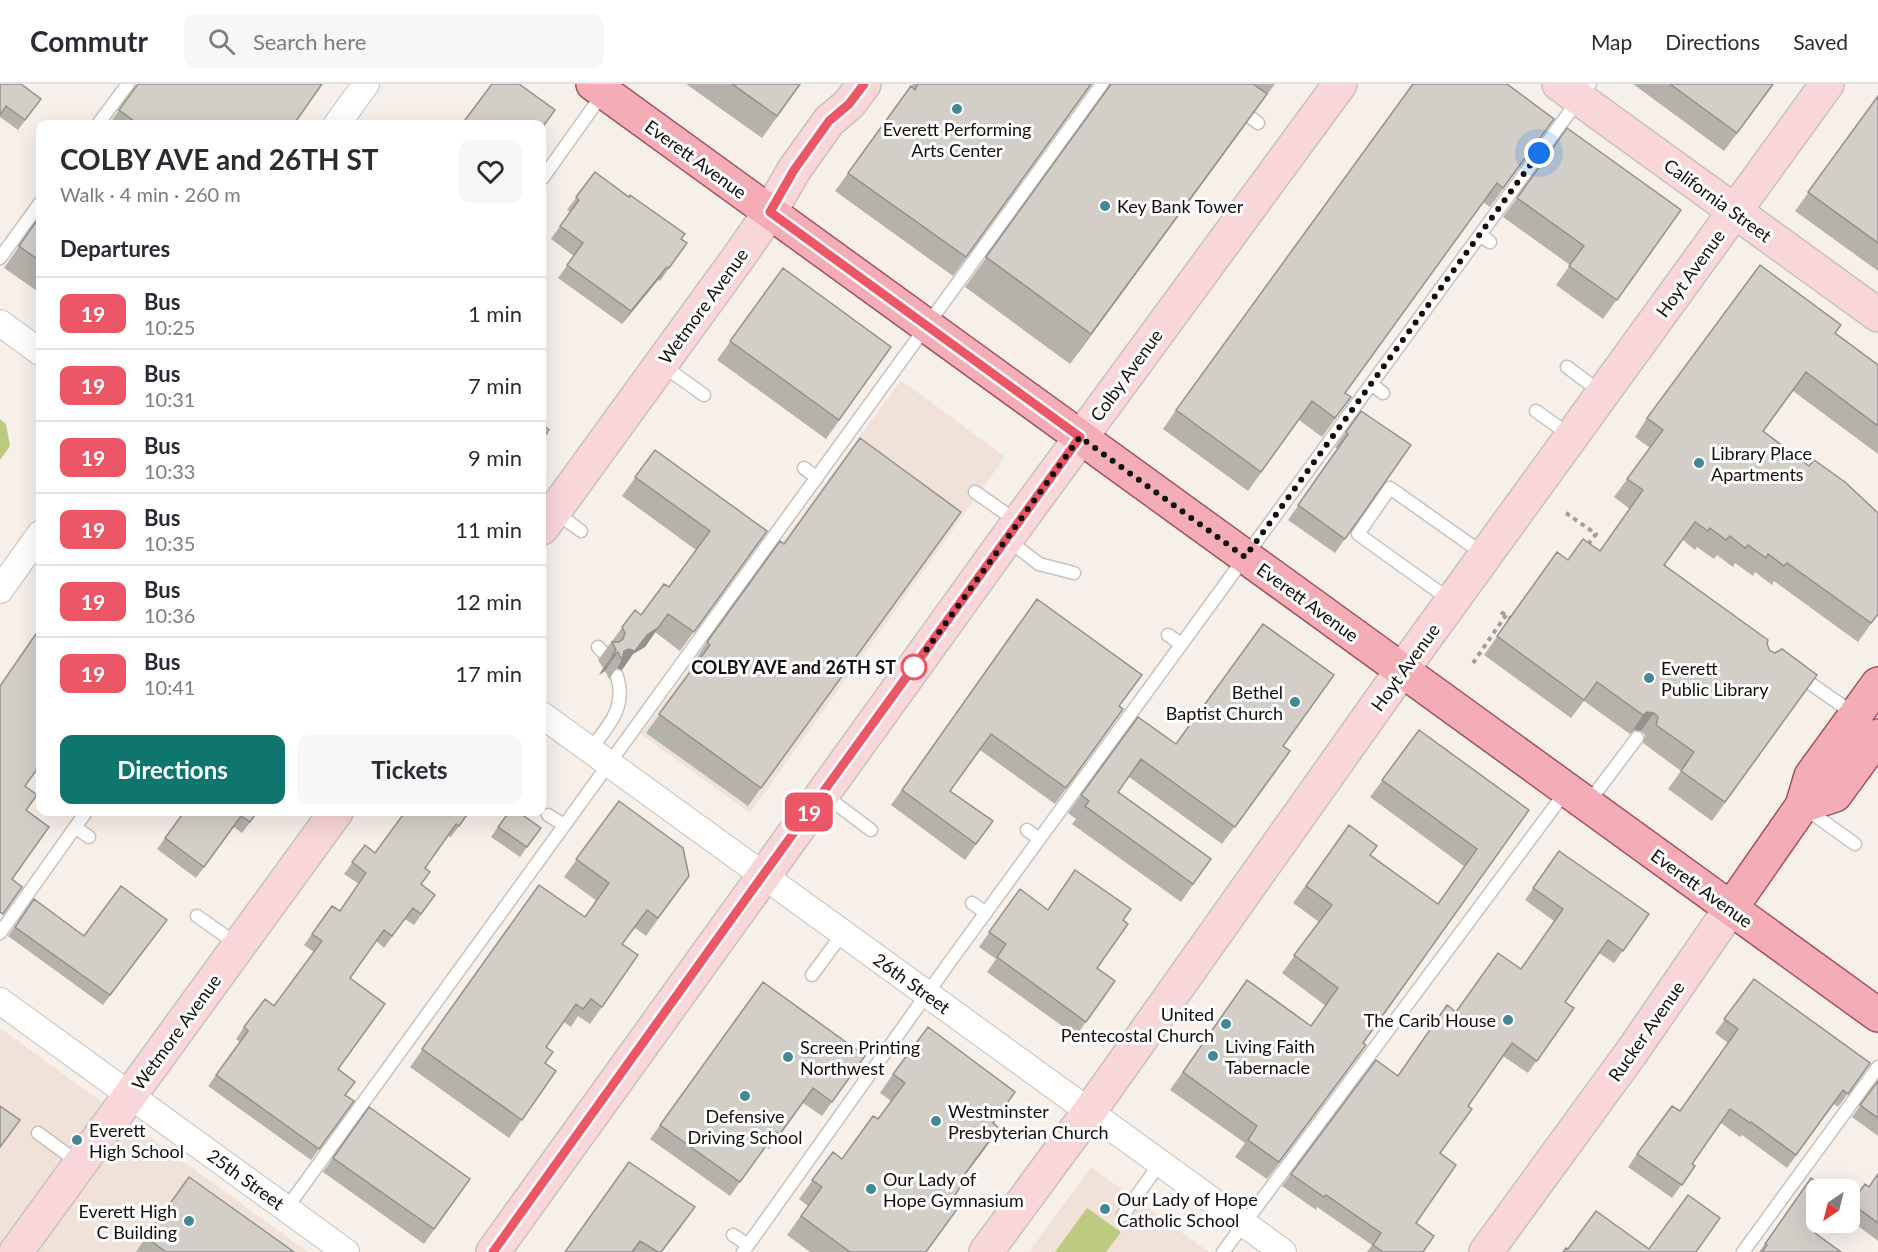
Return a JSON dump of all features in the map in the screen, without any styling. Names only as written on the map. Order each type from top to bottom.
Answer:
[{"type":"main road","name":"Everett Avenue","points":[[603,87],[770,212],[1878,1015]]},
{"type":"main road","name":"Rucker Avenue","points":[[1731,909],[1802,806],[1811,776],[1867,726],[1878,684]]},
{"type":"street","points":[[340,120],[366,84]]},
{"type":"street","name":"Wetmore Avenue","points":[[548,519],[770,212],[794,170],[829,121],[849,104],[864,84]]},
{"type":"street","name":"Colby Avenue","points":[[493,1252],[1080,437],[1340,84]]},
{"type":"street","name":"Hoyt Avenue","points":[[986,1252],[1089,1112],[1402,670],[1827,84]]},
{"type":"street","name":"California Street","points":[[1576,89],[1735,212],[1878,315]]},
{"type":"street","points":[[0,323],[36,349]]},
{"type":"street","points":[[0,590],[36,540]]},
{"type":"street","name":"26th Street","points":[[546,718],[1283,1252]]},
{"type":"street","name":"Wetmore Avenue","points":[[16,1252],[333,816]]},
{"type":"street","name":"Rucker Avenue","points":[[1486,1252],[1631,1053],[1731,909]]},
{"type":"street","name":"25th Street","points":[[0,1001],[346,1252]]},
{"type":"lane","points":[[101,120],[128,84]]},
{"type":"lane","points":[[599,757],[817,478],[870,415],[927,326],[1102,84]]},
{"type":"lane","points":[[546,173],[603,87]]},
{"type":"lane","points":[[733,1235],[745,1249],[1039,839],[1371,384],[1485,238],[1576,89]]},
{"type":"lane","points":[[1232,104],[1258,123]]},
{"type":"lane","points":[[0,258],[36,208]]},
{"type":"lane","points":[[661,364],[704,395]]},
{"type":"lane","points":[[1567,366],[1603,394]]},
{"type":"lane","points":[[1371,384],[1383,393]]},
{"type":"lane","points":[[1536,411],[1572,437]]},
{"type":"lane","points":[[804,468],[817,478]]},
{"type":"lane","points":[[1452,602],[1358,534],[1390,488],[1486,556]]},
{"type":"lane","points":[[975,492],[1013,531],[1039,564],[1074,573]]},
{"type":"lane","points":[[548,519],[581,531]]},
{"type":"lane","points":[[1168,635],[1181,644]]},
{"type":"lane","points":[[1788,667],[1867,726]]},
{"type":"lane","points":[[286,1209],[382,1084],[564,825],[599,757],[619,708],[621,689],[617,676]]},
{"type":"lane","points":[[1223,1252],[1243,1223],[1577,797],[1637,738]]},
{"type":"lane","points":[[822,794],[872,830]]},
{"type":"lane","points":[[1802,806],[1855,844]]},
{"type":"lane","points":[[548,815],[564,825]]},
{"type":"lane","points":[[0,933],[83,816]]},
{"type":"lane","points":[[75,827],[89,837]]},
{"type":"lane","points":[[1026,830],[1039,839]]},
{"type":"lane","points":[[972,903],[986,913]]},
{"type":"lane","points":[[197,916],[239,946]]},
{"type":"lane","points":[[812,975],[843,933]]},
{"type":"lane","points":[[1743,1252],[1878,1067]]},
{"type":"lane","points":[[38,1132],[80,1164]]},
{"type":"lane","points":[[1123,1215],[1160,1163]]},
{"type":"path","points":[[1566,513],[1596,534],[1582,552]]},
{"type":"path","points":[[1473,663],[1508,617],[1501,612]]},
{"type":"shaded area","points":[[901,380],[1005,457],[750,813],[641,734]]},
{"type":"shaded area","name":"Everett High School","points":[[0,1028],[308,1252],[0,1252]]},
{"type":"shaded area","name":"Our Lady of Hope Catholic School","points":[[1091,1167],[1209,1252],[1029,1252]]},
{"type":"green space","points":[[0,419],[6,424],[10,446],[0,460]]},
{"type":"green space","points":[[1087,1208],[1121,1232],[1106,1252],[1055,1252]]},
{"type":"building","points":[[0,84],[21,84],[41,99],[25,120],[6,106],[0,115]]},
{"type":"building","points":[[138,84],[322,84],[297,120],[133,120],[119,110]]},
{"type":"building","points":[[492,84],[519,84],[555,110],[546,122],[546,120],[465,120]]},
{"type":"building","points":[[732,84],[800,84],[777,116]]},
{"type":"building","points":[[918,84],[1091,84],[966,257],[848,173],[911,86],[915,90]]},
{"type":"building","name":"Key Bank Tower","points":[[1111,84],[1253,84],[1267,94],[1091,334],[986,257]]},
{"type":"building","points":[[1413,84],[1507,84],[1554,119],[1503,188],[1497,183],[1345,393],[1351,397],[1335,418],[1312,401],[1261,472],[1176,410]]},
{"type":"building","points":[[1670,84],[1773,84],[1737,133]]},
{"type":"building","points":[[1878,96],[1878,243],[1808,192]]},
{"type":"building","points":[[1567,128],[1681,210],[1617,300],[1569,266],[1584,246],[1517,198]]},
{"type":"building","points":[[595,172],[685,234],[681,239],[687,243],[669,268],[667,267],[631,311],[567,265],[583,243],[560,226],[579,200],[576,197]]},
{"type":"building","points":[[36,222],[36,258],[19,246]]},
{"type":"building","points":[[1760,265],[1841,325],[1835,333],[1878,365],[1878,426],[1806,372],[1763,431],[1809,466],[1814,460],[1845,482],[1878,513],[1878,614],[1871,623],[1787,563],[1784,566],[1768,554],[1766,558],[1748,545],[1745,548],[1730,536],[1726,540],[1710,528],[1708,531],[1695,522],[1664,565],[1768,640],[1770,651],[1775,653],[1782,649],[1817,675],[1725,802],[1681,771],[1694,752],[1656,725],[1658,717],[1654,713],[1647,712],[1643,715],[1597,682],[1584,700],[1497,636],[1557,552],[1568,560],[1583,539],[1600,551],[1643,490],[1627,479],[1663,430],[1647,418]]},
{"type":"building","points":[[783,268],[891,347],[839,420],[730,341]]},
{"type":"building","points":[[1361,411],[1411,445],[1345,539],[1298,505],[1348,434],[1346,432]]},
{"type":"building","points":[[860,438],[961,512],[761,788],[659,714],[710,645],[707,642],[780,541],[784,544]]},
{"type":"building","points":[[655,450],[767,531],[694,632],[668,614],[658,628],[647,635],[635,651],[629,649],[624,651],[622,660],[618,652],[612,656],[616,650],[612,642],[619,642],[623,639],[625,633],[622,627],[635,610],[641,615],[664,584],[669,587],[710,531],[635,477]]},
{"type":"building","points":[[1037,599],[1142,675],[1119,706],[1123,709],[1066,788],[991,734],[950,791],[993,821],[976,844],[902,790]]},
{"type":"building","points":[[1263,624],[1334,675],[1283,746],[1290,751],[1235,827],[1141,759],[1118,792],[1211,859],[1193,884],[1085,806],[1089,801],[1081,795],[1138,717],[1176,744]]},
{"type":"building","points":[[36,634],[36,771],[25,786],[36,796],[26,810],[49,827],[12,879],[22,887],[3,914],[0,912],[0,686]]},
{"type":"building","points":[[1419,730],[1529,810],[1363,1043],[1366,1045],[1279,1162],[1248,1140],[1257,1126],[1183,1072],[1247,980],[1311,1026],[1338,988],[1294,955],[1332,905],[1306,886],[1349,825],[1377,846],[1370,855],[1438,904],[1477,849],[1382,780]]},
{"type":"building","points":[[619,801],[683,848],[689,876],[658,918],[647,910],[622,944],[638,955],[602,1007],[591,999],[583,1009],[576,1004],[546,1047],[553,1052],[545,1063],[556,1071],[522,1120],[422,1049],[539,885],[585,917],[609,883],[576,859]]},
{"type":"building","points":[[181,816],[241,816],[204,867],[165,838]]},
{"type":"building","points":[[241,816],[254,816],[250,822]]},
{"type":"building","points":[[402,816],[466,816],[459,826],[456,824],[425,868],[430,872],[421,884],[435,895],[421,914],[413,908],[392,936],[384,930],[350,978],[385,1004],[338,1069],[355,1082],[345,1095],[354,1101],[319,1149],[216,1075],[248,1031],[244,1027],[265,999],[274,1006],[322,941],[312,934],[332,906],[340,911],[366,873],[352,862],[365,845],[375,853]]},
{"type":"building","points":[[506,816],[524,816],[541,828],[527,847],[498,827]]},
{"type":"building","points":[[1559,851],[1649,914],[1623,951],[1608,940],[1565,1002],[1574,1008],[1537,1061],[1512,1043],[1468,1106],[1472,1109],[1440,1153],[1456,1165],[1416,1223],[1434,1236],[1423,1252],[1383,1252],[1373,1245],[1381,1233],[1291,1174],[1376,1060],[1398,1076],[1447,1005],[1456,1012],[1498,953],[1521,969],[1563,909],[1533,888]]},
{"type":"building","points":[[1075,870],[1131,909],[1123,920],[1128,924],[1097,968],[1115,981],[1086,1022],[997,957],[1006,944],[989,932],[1020,889],[1048,910]]},
{"type":"building","points":[[121,886],[167,920],[110,995],[15,927],[34,899],[84,936]]},
{"type":"building","points":[[1754,979],[1870,1063],[1848,1094],[1843,1090],[1796,1155],[1730,1109],[1692,1164],[1695,1166],[1682,1185],[1637,1154],[1672,1106],[1680,1111],[1738,1029],[1724,1019]]},
{"type":"building","points":[[763,982],[865,1056],[832,1102],[813,1088],[780,1134],[776,1132],[740,1182],[660,1125]]},
{"type":"building","points":[[928,1027],[1015,1092],[993,1123],[999,1128],[961,1179],[964,1181],[955,1195],[963,1201],[926,1252],[850,1252],[801,1216],[822,1187],[812,1180],[833,1152],[842,1159],[873,1116],[878,1119],[905,1083],[893,1074]]},
{"type":"building","points":[[1878,1081],[1878,1118],[1860,1105]]},
{"type":"building","points":[[0,1106],[20,1120],[0,1147]]},
{"type":"building","points":[[369,1107],[470,1179],[434,1229],[333,1158]]},
{"type":"building","points":[[629,1162],[695,1207],[661,1252],[640,1241],[632,1252],[565,1252]]},
{"type":"building","points":[[1878,1174],[1878,1223],[1860,1210],[1860,1191],[1865,1184],[1869,1187]]},
{"type":"building","name":"Everett High C Building","points":[[189,1177],[294,1252],[166,1252],[146,1237]]},
{"type":"building","points":[[1806,1185],[1806,1233],[1815,1233],[1841,1252],[1762,1252],[1767,1245],[1765,1244]]},
{"type":"building","points":[[1688,1195],[1720,1218],[1696,1252],[1563,1252],[1566,1248],[1568,1249],[1596,1211],[1649,1249]]},
{"type":"bus line","name":"19","points":[[493,1252],[1080,437],[770,212],[794,170],[829,121],[849,104],[864,84]]},
{"type":"place","name":"Everett Performing Arts Center","points":[[957,109]]},
{"type":"place","name":"Key Bank Tower","points":[[1105,206]]},
{"type":"place","name":"Library Place Apartments","points":[[1699,463]]},
{"type":"place","name":"COLBY AVE and 26TH ST","points":[[914,667]]},
{"type":"place","name":"Everett Public Library","points":[[1649,678]]},
{"type":"place","name":"Bethel Baptist Church","points":[[1295,702]]},
{"type":"place","name":"The Carib House","points":[[1508,1020]]},
{"type":"place","name":"United Pentecostal Church","points":[[1226,1024]]},
{"type":"place","name":"Living Faith Tabernacle","points":[[1213,1056]]},
{"type":"place","name":"Screen Printing Northwest","points":[[788,1057]]},
{"type":"place","name":"Defensive Driving School","points":[[745,1096]]},
{"type":"place","name":"Westminster Presbyterian Church","points":[[936,1121]]},
{"type":"place","name":"Everett High School","points":[[77,1140]]},
{"type":"place","name":"Our Lady of Hope Gymnasium","points":[[871,1189]]},
{"type":"place","name":"Our Lady of Hope Catholic School","points":[[1105,1209]]},
{"type":"place","name":"Everett High C Building","points":[[189,1221]]},
{"type":"route","points":[[914,667],[1080,437],[1245,557],[1539,153]]}]
